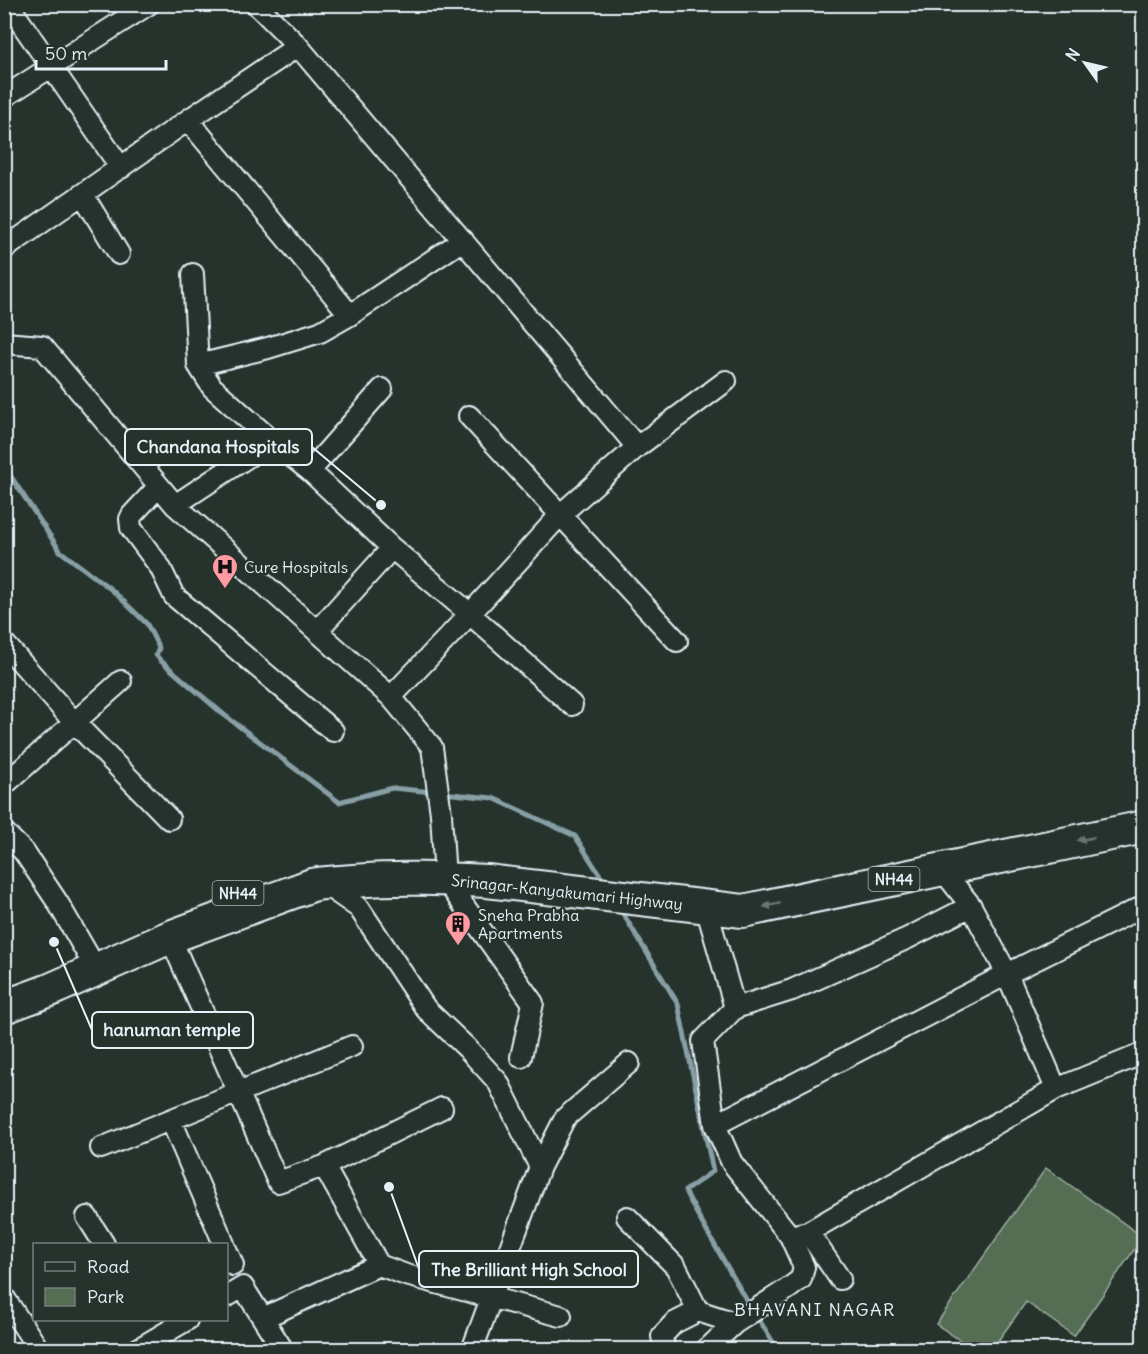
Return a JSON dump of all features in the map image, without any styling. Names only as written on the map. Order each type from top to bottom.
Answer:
[{"type":"highway","name":"Srinagar-Kanyakumari Highway","points":[[4,988],[49,974],[173,915],[304,869],[379,862],[645,889],[742,890],[1143,806]]},
{"type":"highway","name":"Srinagar-Kanyakumari Highway","points":[[645,889],[706,907],[743,911],[1143,827]]},
{"type":"highway","name":"Srinagar-Kanyakumari Highway","points":[[4,1007],[50,990],[170,937],[312,885],[444,869]]},
{"type":"street","points":[[8,4],[121,168]]},
{"type":"street","points":[[4,97],[149,4]]},
{"type":"street","points":[[256,4],[298,46],[637,447]]},
{"type":"street","points":[[4,249],[298,46]]},
{"type":"street","points":[[188,120],[350,315]]},
{"type":"street","points":[[83,195],[119,254]]},
{"type":"street","points":[[198,365],[268,348],[320,332],[350,315],[463,240]]},
{"type":"street","points":[[193,274],[198,365],[212,387],[272,441],[310,471],[392,548],[572,705]]},
{"type":"street","points":[[4,343],[42,346],[175,505],[391,698],[432,747],[441,814],[444,869],[533,1004],[521,1058]]},
{"type":"street","points":[[391,698],[561,514],[637,447],[726,381]]},
{"type":"street","points":[[310,471],[382,389]]},
{"type":"street","points":[[469,416],[677,641]]},
{"type":"street","points":[[175,505],[272,441]]},
{"type":"street","points":[[159,486],[132,515],[129,524],[160,567],[174,596],[333,731]]},
{"type":"street","points":[[317,631],[392,548]]},
{"type":"street","points":[[4,643],[74,722],[169,819]]},
{"type":"street","points":[[4,785],[121,681]]},
{"type":"street","points":[[4,832],[24,852],[58,903],[88,955]]},
{"type":"street","points":[[941,868],[971,906],[1007,974],[1056,1089]]},
{"type":"street","points":[[323,883],[359,908],[426,1009],[467,1048],[498,1082],[540,1167]]},
{"type":"street","points":[[840,1279],[732,1163],[715,1125],[703,1041],[735,1008],[801,986],[908,938],[971,906]]},
{"type":"street","points":[[715,1125],[1143,906]]},
{"type":"street","points":[[706,907],[735,1008]]},
{"type":"street","points":[[170,937],[278,1182],[324,1166],[442,1108]]},
{"type":"street","points":[[101,1148],[352,1046]]},
{"type":"street","points":[[799,1234],[1056,1089],[1143,1053]]},
{"type":"street","points":[[472,1350],[540,1167],[565,1118],[629,1063]]},
{"type":"street","points":[[171,1120],[224,1243]]},
{"type":"street","points":[[324,1166],[380,1265],[406,1275],[561,1316]]},
{"type":"street","points":[[87,1217],[103,1243]]},
{"type":"street","points":[[627,1217],[676,1266],[698,1311]]},
{"type":"street","points":[[706,1350],[735,1323],[801,1279],[804,1267],[799,1234]]},
{"type":"street","points":[[263,1318],[380,1265]]},
{"type":"street","points":[[228,1296],[243,1287],[283,1350]]},
{"type":"street","points":[[4,1297],[39,1350]]},
{"type":"street","points":[[666,1350],[662,1336],[674,1323],[698,1311],[735,1323]]},
{"type":"street","points":[[150,1339],[185,1321]]},
{"type":"green space","points":[[1046,1168],[1143,1237],[1074,1336],[1026,1302],[992,1349],[973,1349],[936,1324]]},
{"type":"waterway","points":[[4,466],[60,551],[112,590],[147,624],[159,648],[156,655],[161,661],[223,714],[339,802],[392,788],[433,792]]},
{"type":"waterway","points":[[442,793],[493,798],[575,836],[605,883]]},
{"type":"waterway","points":[[619,907],[678,1004],[713,1171],[685,1191],[751,1308]]},
{"type":"waterway","points":[[756,1315],[778,1350]]},
{"type":"place","name":"Chandana Hospitals","points":[[381,505]]},
{"type":"place","name":"Cure Hospitals","points":[[225,590]]},
{"type":"place","name":"hanuman temple","points":[[54,942]]},
{"type":"place","name":"Sneha Prabha Apartments","points":[[458,947]]},
{"type":"place","name":"The Brilliant High School","points":[[389,1187]]},
{"type":"district","name":"BHAVANI NAGAR","points":[[815,1309]]}]
